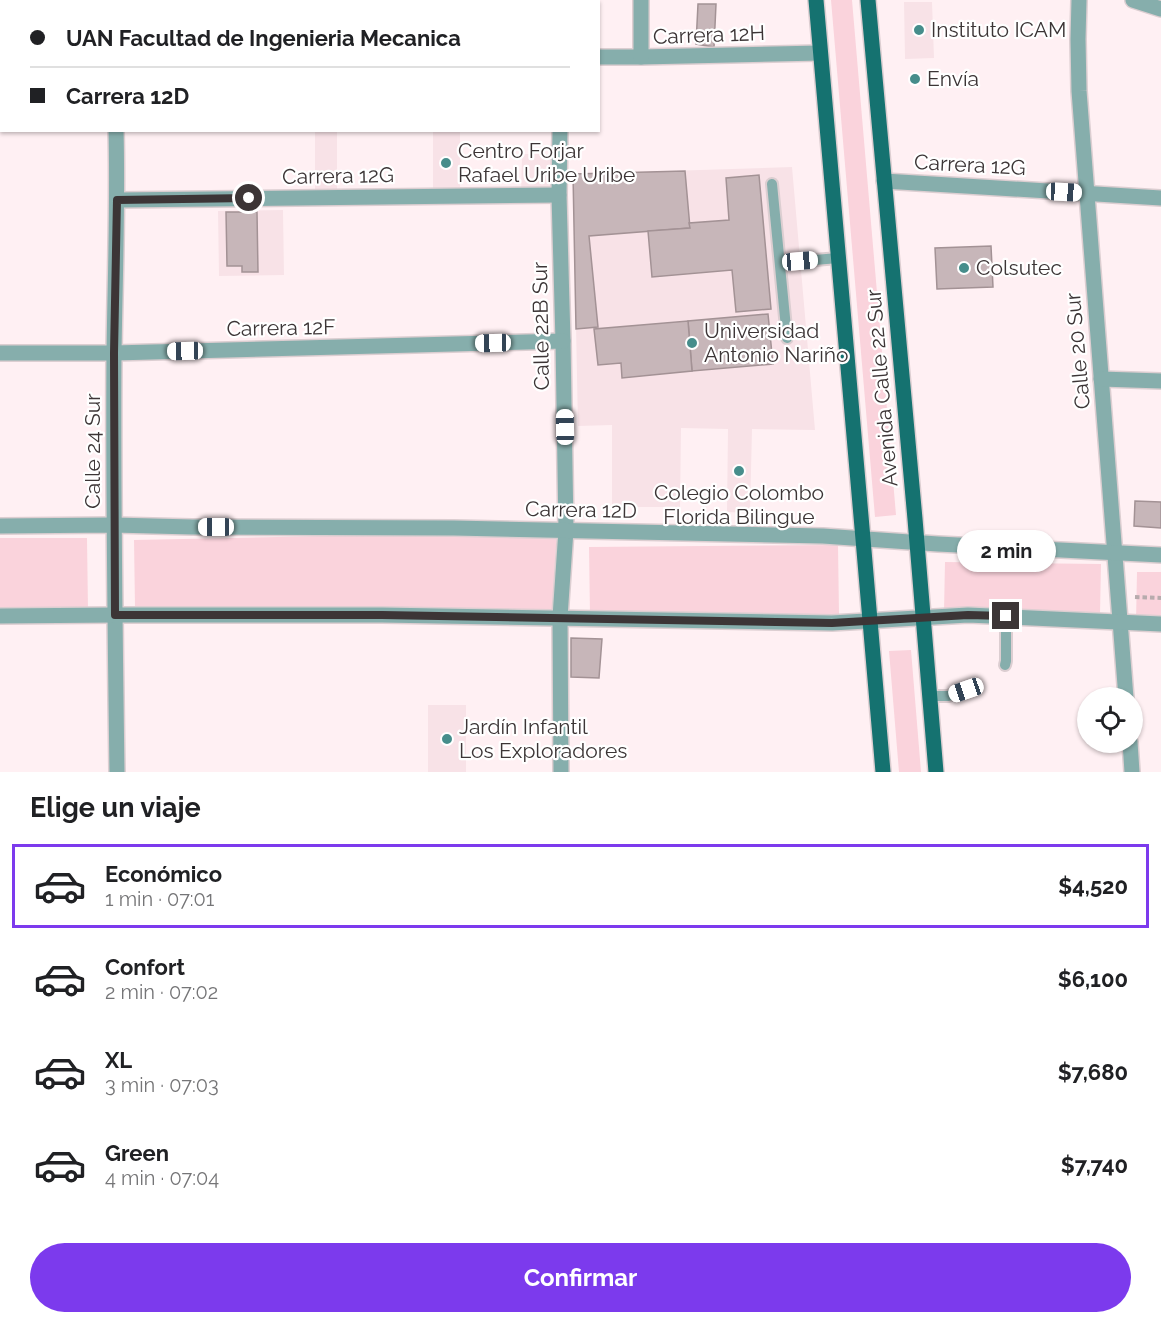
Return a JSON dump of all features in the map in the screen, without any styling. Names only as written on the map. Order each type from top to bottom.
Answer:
[{"type":"main road","name":"Avenida Calle 22 Sur","points":[[816,0],[883,772]]},
{"type":"main road","name":"Avenida Calle 22 Sur","points":[[868,0],[936,772]]},
{"type":"street","points":[[641,0],[641,57]]},
{"type":"street","name":"Calle 20 Sur","points":[[1079,0],[1079,91],[1125,687]]},
{"type":"street","points":[[1133,0],[1161,9]]},
{"type":"street","name":"Carrera 12H","points":[[600,57],[820,53]]},
{"type":"street","name":"Calle 24 Sur","points":[[116,132],[114,525],[117,772]]},
{"type":"street","name":"Calle 22B Sur","points":[[560,132],[559,195],[564,341],[566,530],[560,617],[561,772]]},
{"type":"street","name":"Carrera 12G","points":[[884,181],[1161,198]]},
{"type":"street","name":"Carrera 12G","points":[[117,200],[559,195]]},
{"type":"street","name":"Carrera 12F","points":[[0,354],[564,341]]},
{"type":"street","points":[[1101,379],[1161,381]]},
{"type":"street","name":"Carrera 12D","points":[[0,526],[442,528],[823,536],[1161,555]]},
{"type":"street","points":[[0,616],[382,615],[832,623],[968,615],[1161,624]]},
{"type":"street","points":[[1131,753],[1132,772]]},
{"type":"lane","points":[[772,184],[788,338]]},
{"type":"lane","points":[[780,263],[838,258]]},
{"type":"lane","points":[[1005,665],[1006,616]]},
{"type":"lane","points":[[929,696],[948,696],[966,690]]},
{"type":"path","points":[[1118,597],[1161,598]]},
{"type":"shaded area","points":[[831,0],[852,0],[896,515],[875,517]]},
{"type":"shaded area","name":"Instituto ICAM","points":[[904,2],[932,2],[934,58],[905,59]]},
{"type":"shaded area","points":[[315,132],[337,132],[337,198],[315,198]]},
{"type":"shaded area","name":"Centro Forjar Rafael Uribe Uribe","points":[[433,132],[460,132],[460,196],[433,197]]},
{"type":"shaded area","points":[[522,154],[559,154],[559,195],[521,196]]},
{"type":"shaded area","name":"Universidad Antonio Nariño","points":[[792,167],[815,430],[752,429],[750,513],[727,512],[728,429],[681,428],[680,507],[612,507],[612,425],[578,426],[573,174]]},
{"type":"shaded area","points":[[283,210],[284,275],[219,276],[218,211]]},
{"type":"shaded area","points":[[557,531],[552,609],[135,608],[134,540]]},
{"type":"shaded area","points":[[0,538],[87,538],[88,610],[0,610]]},
{"type":"shaded area","points":[[838,545],[839,614],[590,616],[589,547]]},
{"type":"shaded area","points":[[945,562],[1101,564],[1100,614],[944,611]]},
{"type":"shaded area","points":[[1137,572],[1161,572],[1161,622],[1136,621]]},
{"type":"shaded area","points":[[911,650],[921,772],[899,772],[889,651]]},
{"type":"shaded area","name":"Jardín Infantil Los Exploradores","points":[[428,705],[466,705],[466,772],[428,772]]},
{"type":"building","points":[[698,4],[716,4],[714,47],[696,44]]},
{"type":"building","points":[[685,171],[690,228],[589,236],[598,327],[576,329],[573,174]]},
{"type":"building","points":[[759,175],[771,309],[736,312],[732,270],[652,277],[648,231],[690,228],[689,223],[729,220],[726,178]]},
{"type":"building","points":[[226,212],[257,212],[258,272],[242,272],[242,266],[227,266]]},
{"type":"building","name":"Colsutec","points":[[991,246],[993,287],[937,289],[935,248]]},
{"type":"building","points":[[768,314],[773,364],[692,371],[688,321]]},
{"type":"building","points":[[688,321],[692,371],[622,378],[621,363],[598,365],[594,329]]},
{"type":"building","points":[[1135,501],[1161,502],[1161,528],[1134,526]]},
{"type":"building","points":[[571,638],[602,639],[599,678],[571,677]]},
{"type":"place","name":"Instituto ICAM","points":[[919,30]]},
{"type":"place","name":"Envía","points":[[915,79]]},
{"type":"place","name":"Centro Forjar Rafael Uribe Uribe","points":[[446,163]]},
{"type":"place","name":"Colsutec","points":[[964,268]]},
{"type":"place","name":"Universidad Antonio Nariño","points":[[692,343]]},
{"type":"place","name":"Colegio Colombo Florida Bilingue","points":[[739,471]]},
{"type":"place","name":"Jardín Infantil Los Exploradores","points":[[447,739]]},
{"type":"route","points":[[249,198],[117,200],[114,353],[115,615],[382,615],[832,623],[968,615],[1006,616]]}]
